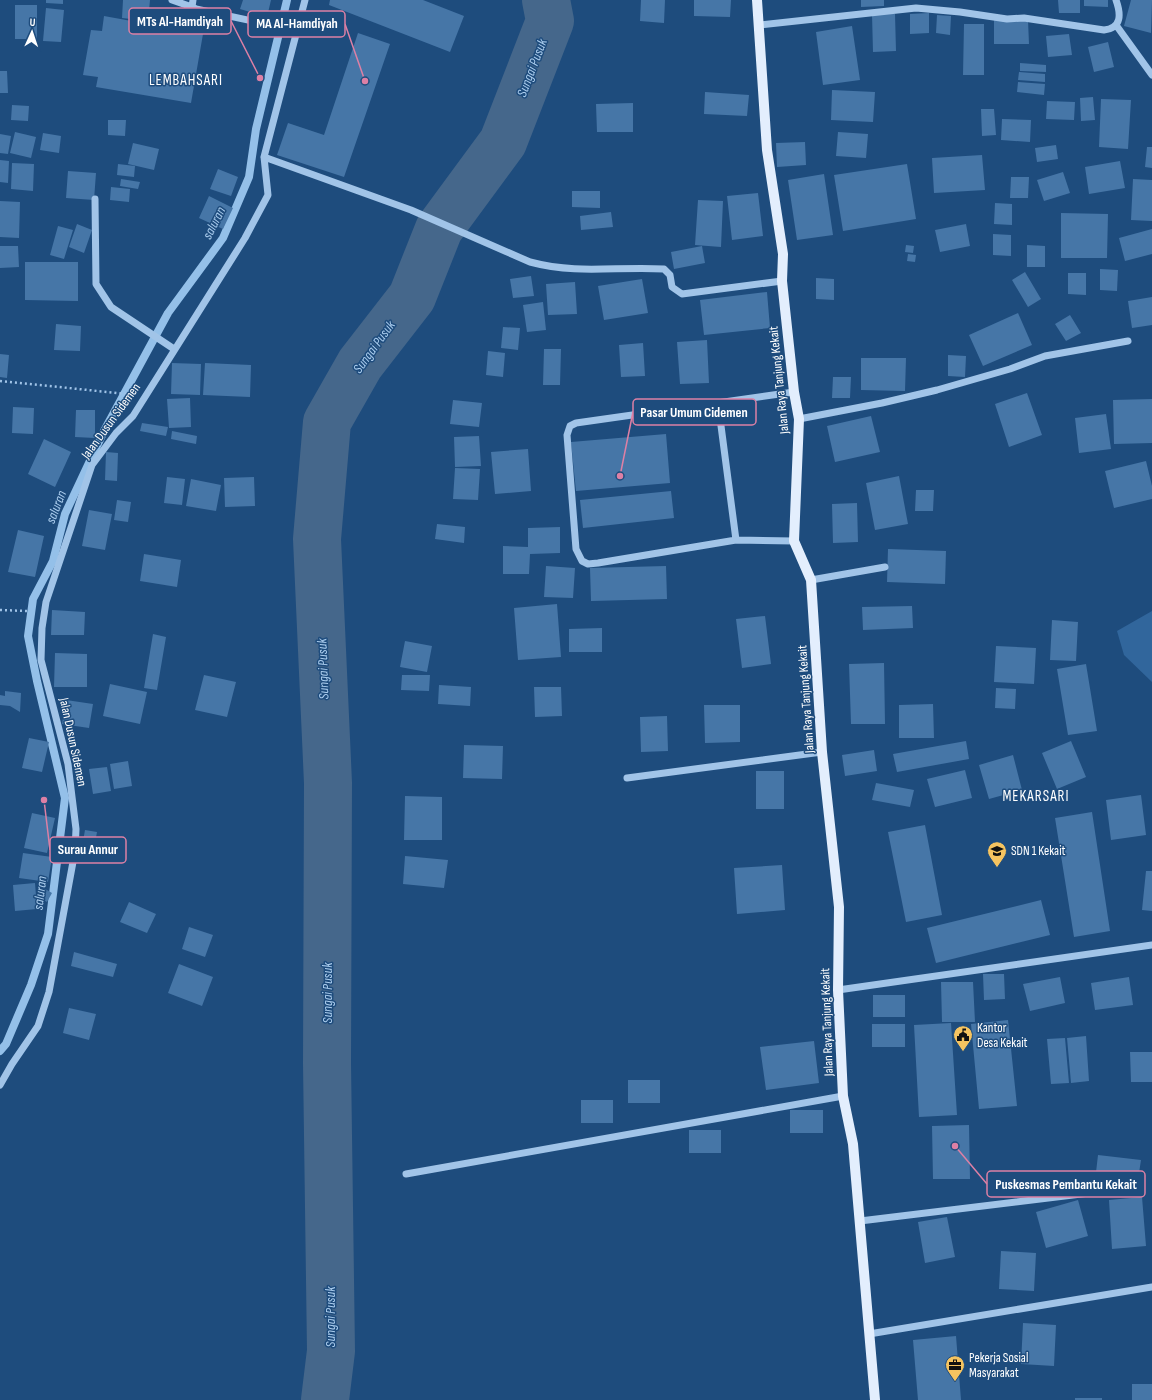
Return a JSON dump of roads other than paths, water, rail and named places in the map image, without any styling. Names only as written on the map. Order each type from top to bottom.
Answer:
[{"type":"main road","name":"Jalan Raya Tanjung Kekait","points":[[757,0],[767,150],[783,254],[782,281],[794,392],[799,419],[794,541],[811,580],[822,752],[839,907],[838,990],[843,1096],[852,1144],[875,1400]]},
{"type":"street","points":[[172,0],[276,26],[297,27]]},
{"type":"street","name":"Jalan Dusun Sidemen","points":[[0,1085],[12,1064],[38,1026],[49,992],[74,851],[76,829],[68,764],[41,660],[42,628],[46,602],[92,465],[116,433],[133,416],[245,238],[268,195],[264,156],[305,0]]},
{"type":"street","points":[[759,25],[916,8],[960,12],[1007,19],[1030,19],[1104,30],[1116,25],[1120,13],[1116,0]]},
{"type":"street","points":[[1116,25],[1152,75]]},
{"type":"street","points":[[264,156],[411,210],[530,262],[549,267],[589,271],[664,269],[670,275],[672,288],[682,294],[782,281]]},
{"type":"street","points":[[95,199],[96,284],[111,307],[174,349]]},
{"type":"street","points":[[799,419],[882,403],[937,390],[1010,369],[1045,356],[1128,341]]},
{"type":"street","points":[[794,392],[576,423],[570,426],[566,435],[576,549],[582,561],[588,564],[736,540],[794,541]]},
{"type":"street","points":[[718,403],[736,540]]},
{"type":"street","points":[[811,580],[885,567]]},
{"type":"street","points":[[627,778],[822,752]]},
{"type":"street","points":[[838,990],[1152,945]]},
{"type":"street","points":[[406,1174],[843,1096]]},
{"type":"street","points":[[860,1221],[1122,1189]]},
{"type":"street","points":[[869,1334],[1152,1286]]},
{"type":"waterway","name":"saluran","points":[[0,1051],[6,1044],[31,985],[48,934],[65,798],[37,681],[28,636],[33,599],[53,561],[65,514],[104,431],[168,313],[223,238],[249,177],[256,129],[287,0]]},
{"type":"waterway","name":"Sungai Pusuk","points":[[325,1400],[331,1351],[327,1063],[328,783],[317,539],[327,422],[360,364],[412,297],[439,229],[503,142],[550,21],[546,0]]},
{"type":"place","name":"MTs Al-Hamdiyah","points":[[260,78]]},
{"type":"place","name":"MA Al-Hamdiyah","points":[[365,81]]},
{"type":"place","name":"Pasar Umum Cidemen","points":[[620,476]]},
{"type":"place","name":"Surau Annur","points":[[44,800]]},
{"type":"place","name":"SDN 1 Kekait","points":[[997,868]]},
{"type":"place","name":"Kantor Desa Kekait","points":[[963,1052]]},
{"type":"place","name":"Puskesmas Pembantu Kekait","points":[[955,1146]]},
{"type":"place","name":"Pekerja Sosial Masyarakat","points":[[955,1382]]},
{"type":"district","name":"LEMBAHSARI","points":[[186,80]]},
{"type":"district","name":"MEKARSARI","points":[[1036,796]]}]
